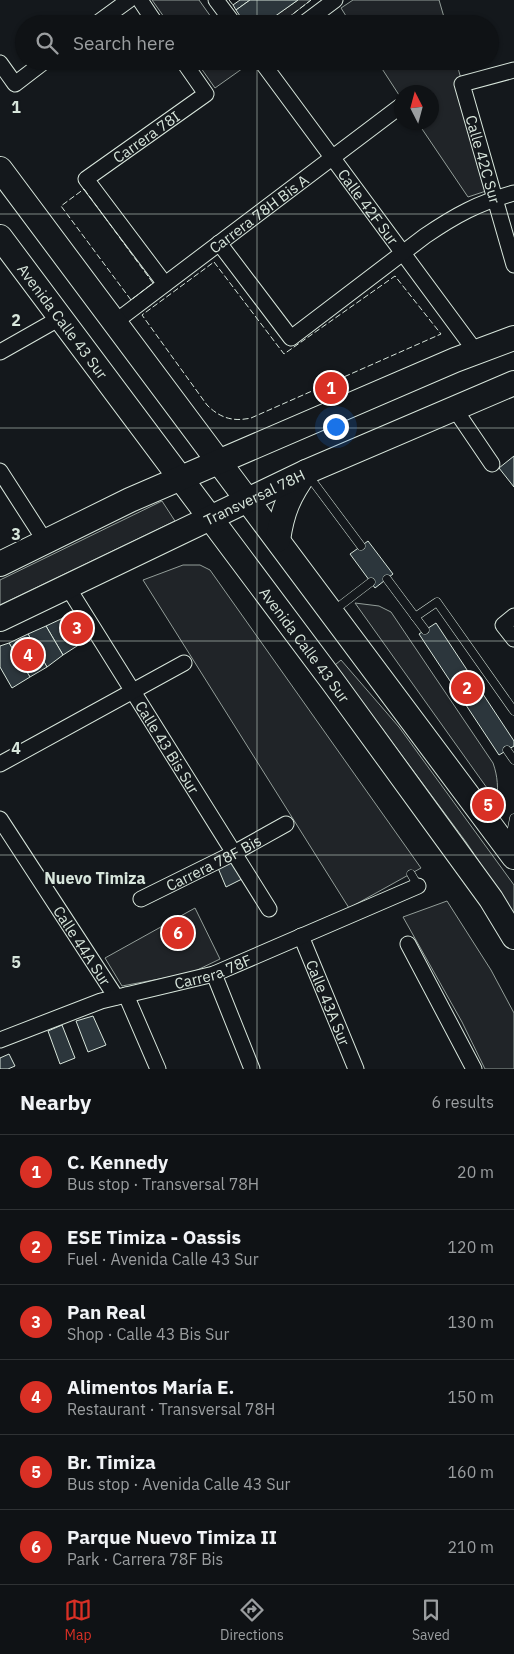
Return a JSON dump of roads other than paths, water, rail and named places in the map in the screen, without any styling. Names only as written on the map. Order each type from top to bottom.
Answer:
[{"type":"main road","points":[[0,169],[511,852]]},
{"type":"main road","name":"Avenida Calle 43 Sur","points":[[0,237],[209,518],[334,682],[492,899],[514,937]]},
{"type":"main road","points":[[0,564],[130,500],[476,352],[514,338]]},
{"type":"main road","name":"Transversal 78H","points":[[0,619],[306,472],[514,383]]},
{"type":"main road","points":[[278,540],[286,504],[306,472]]},
{"type":"street","points":[[108,15],[129,0]]},
{"type":"street","points":[[140,0],[150,15]]},
{"type":"street","points":[[216,0],[227,15]]},
{"type":"street","points":[[315,15],[336,0]]},
{"type":"street","points":[[0,63],[15,84],[34,70]]},
{"type":"street","name":"Carrera 78I","points":[[165,284],[86,179],[206,94],[189,70]]},
{"type":"street","name":"Calle 42F Sur","points":[[268,70],[476,352]]},
{"type":"street","name":"Calle 42C Sur","points":[[514,70],[462,84],[514,264]]},
{"type":"street","name":"Carrera 78H Bis A","points":[[115,322],[394,110]]},
{"type":"street","points":[[218,243],[291,338],[402,253],[453,218],[468,209],[495,198],[514,193]]},
{"type":"street","points":[[0,352],[60,318]]},
{"type":"street","points":[[454,408],[492,464]]},
{"type":"street","points":[[0,471],[45,541]]},
{"type":"street","name":"Calle 43 Bis Sur","points":[[67,586],[269,909]]},
{"type":"street","points":[[508,621],[514,639]]},
{"type":"street","points":[[0,764],[184,663]]},
{"type":"street","name":"Calle 44A Sur","points":[[0,819],[121,996],[158,1069]]},
{"type":"street","name":"Carrera 78F Bis","points":[[142,899],[234,853],[286,824]]},
{"type":"street","name":"Carrera 78F","points":[[0,1040],[84,1006],[214,974],[301,936],[414,880]]},
{"type":"street","name":"Calle 43A Sur","points":[[301,936],[356,1069]]},
{"type":"street","points":[[408,944],[468,1067]]},
{"type":"street","points":[[214,974],[252,1069]]},
{"type":"lane","points":[[306,472],[361,546]]},
{"type":"lane","points":[[387,579],[425,630]]},
{"type":"lane","points":[[332,612],[372,582]]},
{"type":"lane","points":[[415,617],[437,602],[514,711]]},
{"type":"lane","points":[[507,750],[514,760]]},
{"type":"lane","points":[[511,852],[514,818]]},
{"type":"place","name":"C. Kennedy","points":[[331,388]]},
{"type":"place","name":"Pan Real","points":[[77,628]]},
{"type":"place","name":"Alimentos María E.","points":[[28,655]]},
{"type":"place","name":"ESE Timiza - Oassis","points":[[467,688]]},
{"type":"place","name":"Br. Timiza","points":[[488,805]]},
{"type":"place","name":"Parque Nuevo Timiza II","points":[[178,933]]},
{"type":"district","name":"Nuevo Timiza","points":[[95,878]]}]
